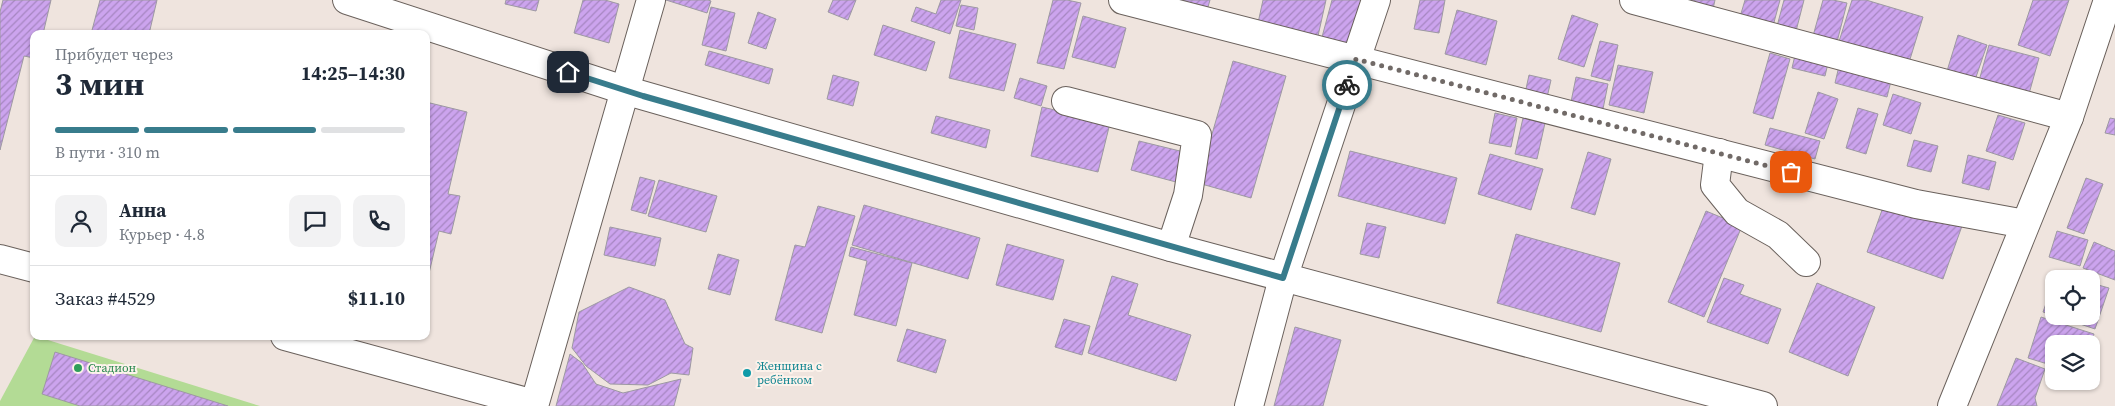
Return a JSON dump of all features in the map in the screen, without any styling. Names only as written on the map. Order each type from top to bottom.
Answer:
[{"type":"street","points":[[347,0],[624,90],[1171,247],[1763,406]]},
{"type":"street","points":[[299,340],[534,405],[651,0]]},
{"type":"street","points":[[1123,0],[1916,204],[2026,224]]},
{"type":"street","points":[[1249,406],[1283,278],[1376,0]]},
{"type":"street","points":[[1634,0],[2070,117]]},
{"type":"street","points":[[1952,406],[2070,117],[2108,0]]},
{"type":"street","points":[[1066,101],[1197,135],[1188,195],[1171,247]]},
{"type":"street","points":[[1719,153],[1715,185],[1737,212],[1778,235],[1806,262]]},
{"type":"street","points":[[0,259],[30,267]]},
{"type":"green space","name":"Стадион","points":[[33,340],[48,340],[260,406],[0,406],[0,401]]},
{"type":"building","points":[[3,0],[51,0],[44,30],[30,30],[30,57],[24,56],[0,150],[0,12]]},
{"type":"building","points":[[100,0],[157,0],[150,30],[92,30]]},
{"type":"building","points":[[506,0],[539,0],[536,11],[505,4]]},
{"type":"building","points":[[583,0],[605,0],[619,4],[609,43],[574,33]]},
{"type":"building","points":[[666,0],[708,0],[711,1],[707,13]]},
{"type":"building","points":[[833,0],[856,0],[848,20],[828,12]]},
{"type":"building","points":[[941,0],[961,0],[950,34],[911,21],[916,7],[936,14]]},
{"type":"building","points":[[1053,0],[1081,3],[1064,69],[1037,63]]},
{"type":"building","points":[[1179,0],[1210,0],[1208,7]]},
{"type":"building","points":[[1263,0],[1326,0],[1318,36],[1258,23]]},
{"type":"building","points":[[1332,0],[1362,0],[1351,44],[1322,37]]},
{"type":"building","points":[[1420,0],[1445,0],[1439,33],[1414,29]]},
{"type":"building","points":[[1681,0],[1715,0],[1713,9]]},
{"type":"building","points":[[1745,0],[1780,0],[1773,26],[1740,17]]},
{"type":"building","points":[[1784,0],[1804,0],[1795,35],[1776,30]]},
{"type":"building","points":[[1823,0],[1847,3],[1837,42],[1813,36]]},
{"type":"building","points":[[1852,0],[1866,0],[1923,17],[1907,69],[1837,48]]},
{"type":"building","points":[[2033,0],[2069,0],[2050,56],[2018,45]]},
{"type":"building","points":[[961,5],[978,8],[974,30],[956,26]]},
{"type":"building","points":[[711,7],[735,13],[726,51],[702,45]]},
{"type":"building","points":[[1457,10],[1497,21],[1486,65],[1445,54]]},
{"type":"building","points":[[758,12],[776,19],[766,49],[748,43]]},
{"type":"building","points":[[1572,15],[1598,24],[1584,67],[1558,59]]},
{"type":"building","points":[[1083,16],[1126,28],[1115,68],[1072,57]]},
{"type":"building","points":[[883,25],[935,42],[926,71],[874,55]]},
{"type":"building","points":[[960,30],[1016,44],[1004,91],[949,78]]},
{"type":"building","points":[[1958,35],[1987,45],[1975,80],[1947,71]]},
{"type":"building","points":[[1600,41],[1618,45],[1610,81],[1591,76]]},
{"type":"building","points":[[1989,45],[2039,58],[2027,101],[1977,88]]},
{"type":"building","points":[[709,51],[773,69],[769,84],[705,65]]},
{"type":"building","points":[[1796,51],[1829,59],[1825,76],[1792,68]]},
{"type":"building","points":[[1770,53],[1790,59],[1773,119],[1753,113]]},
{"type":"building","points":[[1233,61],[1286,76],[1251,198],[1198,183]]},
{"type":"building","points":[[1618,65],[1653,72],[1644,113],[1609,105]]},
{"type":"building","points":[[1839,66],[1891,81],[1887,97],[1835,83]]},
{"type":"building","points":[[833,75],[859,82],[853,106],[827,99]]},
{"type":"building","points":[[1529,75],[1551,80],[1546,102],[1524,98]]},
{"type":"building","points":[[1576,77],[1608,84],[1602,114],[1570,107]]},
{"type":"building","points":[[1020,78],[1047,86],[1041,106],[1014,98]]},
{"type":"building","points":[[1818,92],[1838,99],[1824,139],[1805,133]]},
{"type":"building","points":[[1893,94],[1921,103],[1911,134],[1883,125]]},
{"type":"building","points":[[430,103],[467,112],[448,194],[460,196],[451,234],[439,231],[430,269]]},
{"type":"building","points":[[1042,107],[1110,123],[1098,172],[1031,156]]},
{"type":"building","points":[[1858,108],[1878,114],[1866,154],[1846,148]]},
{"type":"building","points":[[1495,113],[1517,118],[1511,147],[1489,143]]},
{"type":"building","points":[[1998,115],[2025,123],[2013,160],[1986,151]]},
{"type":"building","points":[[936,116],[990,130],[986,148],[931,133]]},
{"type":"building","points":[[1523,118],[1545,123],[1537,159],[1515,154]]},
{"type":"building","points":[[2110,118],[2115,119],[2115,135],[2105,133]]},
{"type":"building","points":[[1770,128],[1820,141],[1815,159],[1765,145]]},
{"type":"building","points":[[1914,140],[1938,146],[1931,172],[1907,166]]},
{"type":"building","points":[[1139,141],[1184,152],[1176,182],[1131,170]]},
{"type":"building","points":[[1350,151],[1457,178],[1445,224],[1338,196]]},
{"type":"building","points":[[1588,152],[1611,159],[1595,215],[1571,208]]},
{"type":"building","points":[[1490,154],[1543,169],[1531,210],[1478,194]]},
{"type":"building","points":[[1968,155],[1996,162],[1989,190],[1962,183]]},
{"type":"building","points":[[640,177],[655,181],[646,214],[631,210]]},
{"type":"building","points":[[2086,178],[2103,184],[2084,234],[2067,228]]},
{"type":"building","points":[[659,180],[717,196],[706,232],[648,216]]},
{"type":"building","points":[[1886,199],[1962,226],[1943,279],[1867,252]]},
{"type":"building","points":[[864,205],[980,238],[968,279],[852,245]]},
{"type":"building","points":[[818,206],[855,216],[822,333],[775,320],[795,245],[805,247]]},
{"type":"building","points":[[1706,211],[1742,226],[1704,317],[1668,302]]},
{"type":"building","points":[[1367,223],[1386,227],[1379,258],[1360,254]]},
{"type":"building","points":[[610,227],[661,238],[655,266],[604,255]]},
{"type":"building","points":[[2057,231],[2088,240],[2080,266],[2049,257]]},
{"type":"building","points":[[1516,234],[1620,263],[1601,332],[1497,303]]},
{"type":"building","points":[[2094,242],[2115,251],[2115,280],[2100,274],[2100,270],[2083,268]]},
{"type":"building","points":[[1007,244],[1064,260],[1053,300],[996,285]]},
{"type":"building","points":[[851,247],[912,263],[896,326],[854,315],[867,261],[849,256]]},
{"type":"building","points":[[718,254],[739,260],[730,295],[708,289]]},
{"type":"building","points":[[1112,276],[1138,284],[1128,315],[1191,335],[1176,381],[1088,353]]},
{"type":"building","points":[[1724,278],[1744,285],[1740,294],[1781,309],[1768,344],[1707,322]]},
{"type":"building","points":[[1817,283],[1875,307],[1848,376],[1789,352]]},
{"type":"building","points":[[2100,286],[2109,288],[2100,314]]},
{"type":"building","points":[[629,287],[665,300],[685,344],[693,348],[689,375],[671,373],[648,385],[610,384],[586,366],[572,348],[579,312]]},
{"type":"building","points":[[2041,317],[2045,318],[2045,325],[2066,325],[2094,334],[2045,335],[2045,363],[2028,358]]},
{"type":"building","points":[[1064,319],[1090,326],[1082,355],[1055,347]]},
{"type":"building","points":[[2083,325],[2096,325],[2095,329]]},
{"type":"building","points":[[1295,327],[1341,340],[1323,406],[1274,406]]},
{"type":"building","points":[[907,329],[946,340],[936,373],[897,361]]},
{"type":"building","points":[[55,352],[228,406],[80,406],[42,394]]},
{"type":"building","points":[[570,354],[582,363],[596,384],[623,393],[681,379],[674,406],[556,406]]},
{"type":"building","points":[[2016,358],[2045,369],[2035,398],[2037,406],[1997,406]]},
{"type":"way so far","points":[[1347,85],[1356,59],[1791,172]]},
{"type":"place","name":"Стадион","points":[[78,368]]},
{"type":"place","name":"Женщина с ребёнком","points":[[747,373]]},
{"type":"route","points":[[568,72],[643,96],[1283,278],[1347,85]]}]
